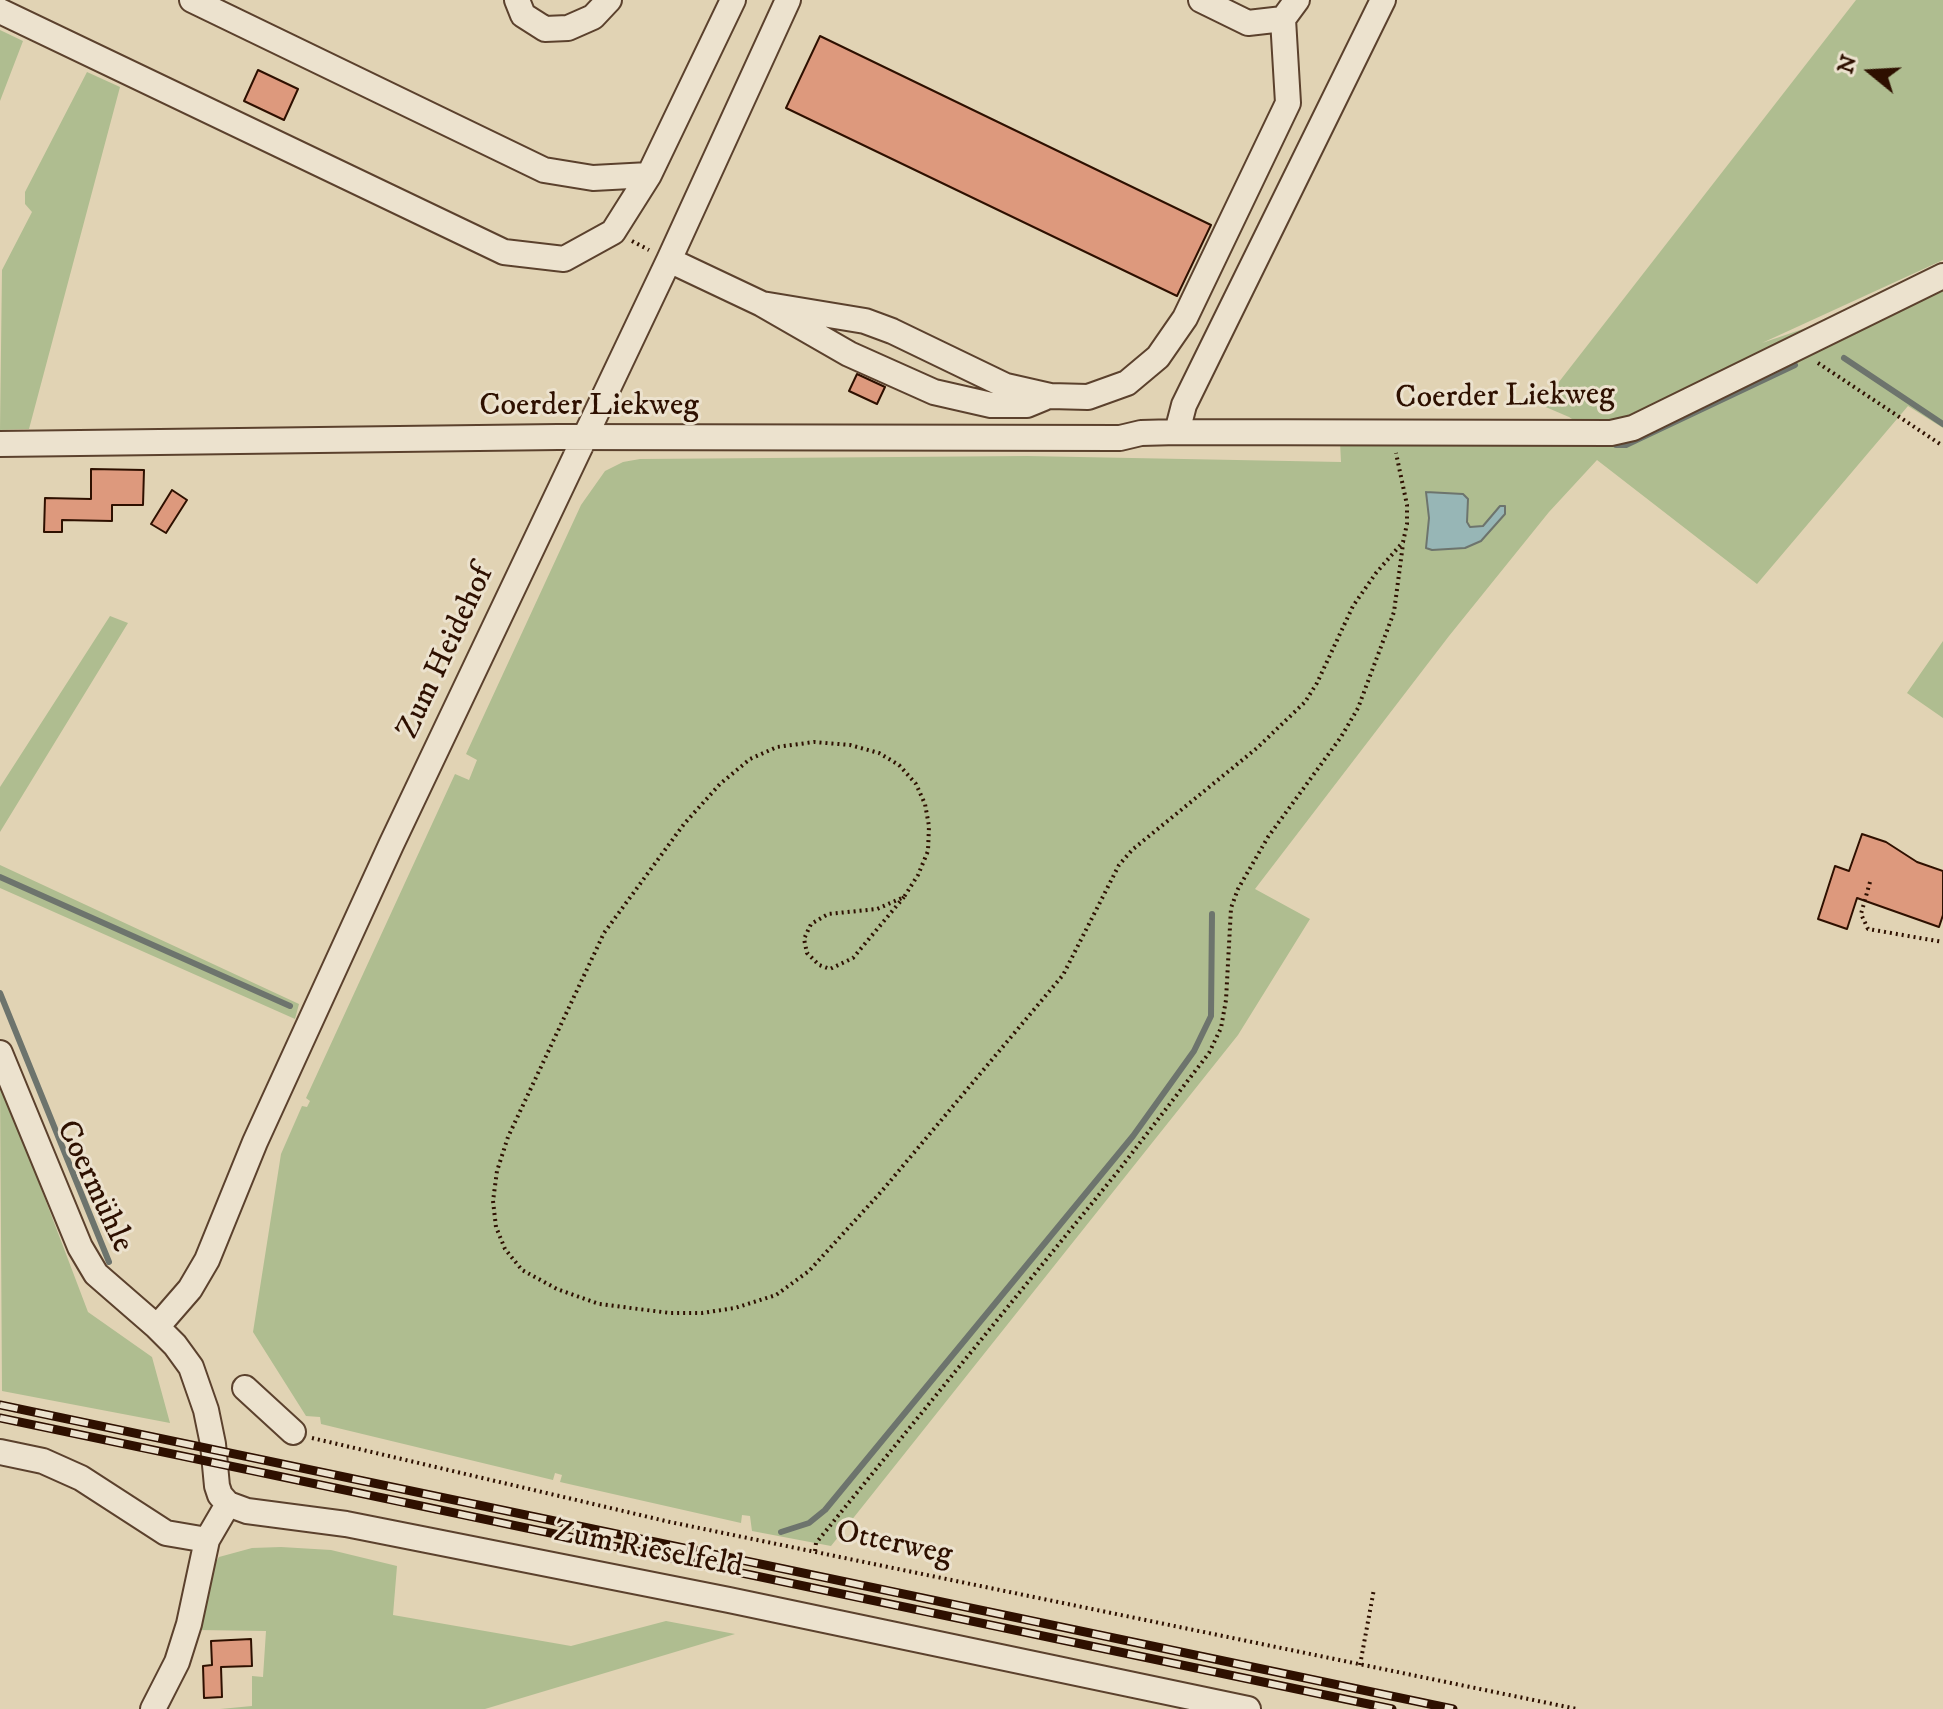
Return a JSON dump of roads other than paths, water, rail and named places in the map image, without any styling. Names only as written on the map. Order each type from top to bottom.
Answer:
[{"type":"street","points":[[192,0],[544,170],[593,178],[649,175]]},
{"type":"street","points":[[517,0],[523,15],[545,29],[568,28],[593,17],[609,0]]},
{"type":"street","points":[[0,11],[504,252],[564,259],[613,232],[649,175],[733,0]]},
{"type":"street","name":"Zum Heidehof","points":[[157,1327],[190,1289],[207,1260],[261,1128],[788,0]]},
{"type":"street","points":[[762,304],[865,321],[1006,386],[1050,396],[1088,397],[1127,383],[1158,357],[1185,318],[1288,103],[1290,9],[1248,23],[1201,0]]},
{"type":"street","points":[[1177,432],[1184,405],[1383,0]]},
{"type":"street","points":[[669,260],[762,304],[849,354],[934,392],[991,405],[1027,405],[1050,396]]},
{"type":"street","name":"Coerder Liekweg","points":[[0,444],[583,438],[1120,438],[1141,433],[1177,432],[1611,433],[1633,428],[1943,276]]},
{"type":"street","name":"Coermühle","points":[[0,1053],[80,1247],[96,1274],[157,1327]]},
{"type":"street","points":[[153,1709],[177,1662],[189,1624],[207,1540],[228,1504],[220,1495],[215,1478],[213,1444],[200,1386],[185,1359],[157,1327]]},
{"type":"street","points":[[245,1388],[293,1432]]},
{"type":"street","points":[[0,1452],[43,1461],[81,1478],[166,1533],[207,1540]]},
{"type":"street","name":"Zum Rieselfeld","points":[[228,1504],[247,1511],[346,1524],[729,1600],[1248,1709]]},
{"type":"water","points":[[1426,492],[1463,494],[1468,499],[1467,522],[1470,527],[1483,526],[1500,506],[1505,506],[1505,514],[1481,541],[1465,548],[1432,550],[1426,548],[1429,518]]},
{"type":"waterway","points":[[1844,358],[1943,424]]},
{"type":"waterway","points":[[1616,445],[1626,445],[1795,365]]},
{"type":"waterway","points":[[0,877],[290,1006]]},
{"type":"waterway","points":[[781,1532],[809,1523],[825,1510],[1133,1136],[1194,1051],[1211,1016],[1212,914]]},
{"type":"waterway","points":[[0,993],[109,1262]]},
{"type":"railway","points":[[0,1405],[1453,1709]]},
{"type":"railway","points":[[0,1418],[1392,1709]]}]
